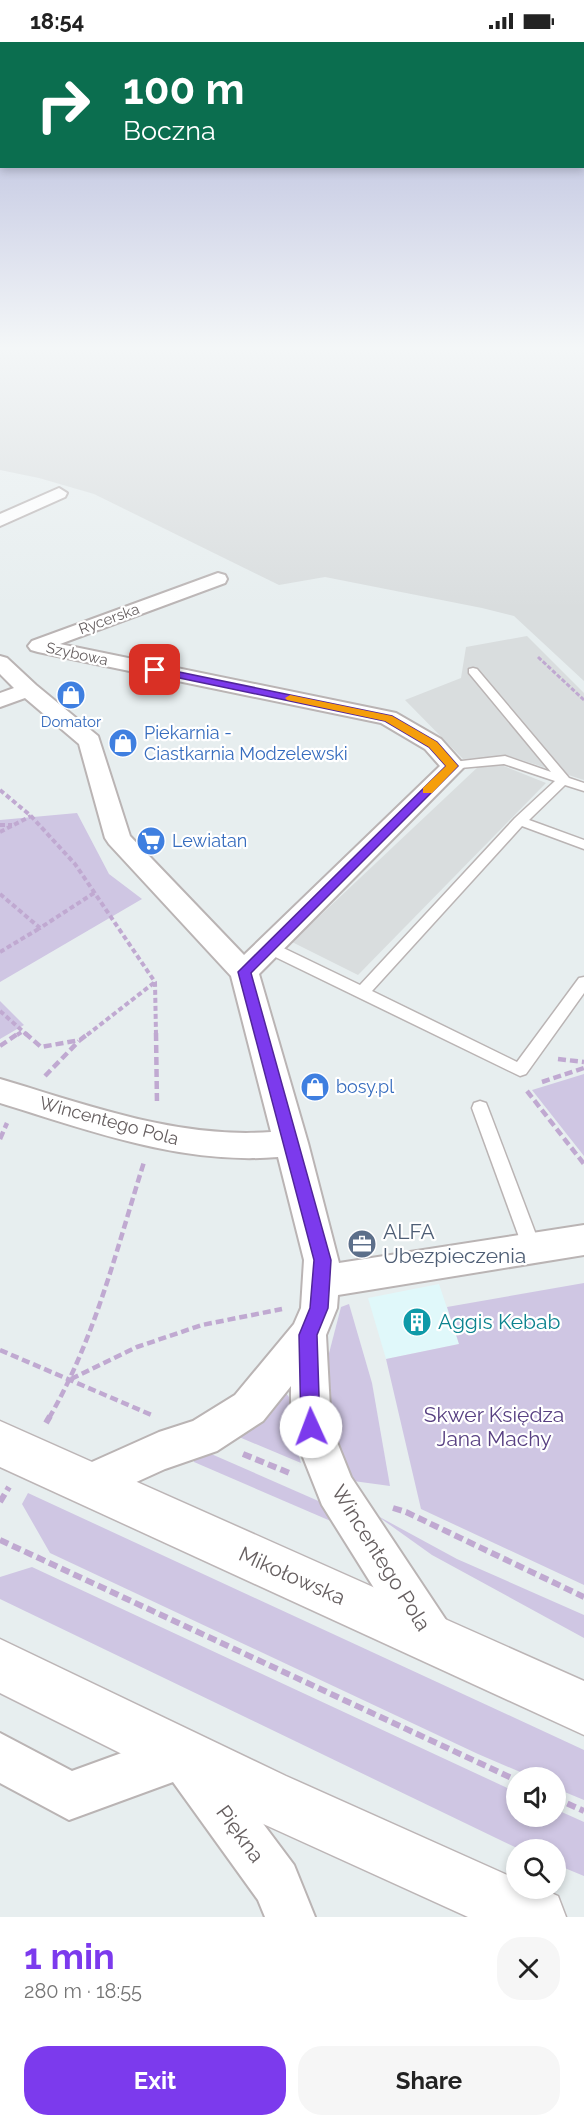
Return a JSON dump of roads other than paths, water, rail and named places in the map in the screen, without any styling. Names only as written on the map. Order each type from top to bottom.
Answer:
[{"type":"main road","name":"Mikołowska","points":[[13,1450],[584,1708]]},
{"type":"main road","points":[[0,1665],[182,1755],[438,1876],[537,1917]]},
{"type":"street","points":[[0,522],[59,493]]},
{"type":"street","name":"Rycerska","points":[[0,661],[218,579]]},
{"type":"street","name":"Szybowa","points":[[38,646],[388,718],[433,744],[453,766]]},
{"type":"street","name":"Wincentego Pola","points":[[0,661],[28,690],[90,741],[118,838],[244,972],[322,1260],[319,1308],[300,1321],[249,1408],[203,1437],[159,1452],[88,1484]]},
{"type":"street","points":[[0,700],[28,690]]},
{"type":"street","points":[[244,972],[453,766]]},
{"type":"street","name":"Wincentego Pola","points":[[5,1103],[153,1136],[211,1146],[267,1146],[292,1143]]},
{"type":"street","points":[[322,1282],[584,1240]]},
{"type":"street","name":"Wincentego Pola","points":[[300,1321],[311,1427],[336,1491],[432,1640]]},
{"type":"street","points":[[0,1757],[69,1796],[182,1755]]},
{"type":"street","name":"Piękna","points":[[182,1755],[276,1882],[290,1917]]},
{"type":"lane","points":[[473,671],[564,779]]},
{"type":"lane","points":[[453,766],[505,760],[584,787]]},
{"type":"lane","points":[[362,993],[520,821],[564,779]]},
{"type":"lane","points":[[520,821],[584,845]]},
{"type":"lane","points":[[268,947],[520,1070],[584,982]]},
{"type":"lane","points":[[480,1108],[531,1248]]},
{"type":"place","name":"Domator","points":[[71,695]]},
{"type":"place","name":"Piekarnia - Ciastkarnia Modzelewski","points":[[123,743]]},
{"type":"place","name":"Lewiatan","points":[[151,841]]},
{"type":"place","name":"bosy.pl","points":[[315,1087]]},
{"type":"place","name":"ALFA Ubezpieczenia","points":[[362,1244]]},
{"type":"place","name":"Aggis Kebab","points":[[417,1322]]},
{"type":"park label","name":"Skwer Księdza Jana Machy","points":[[494,1427]]}]
